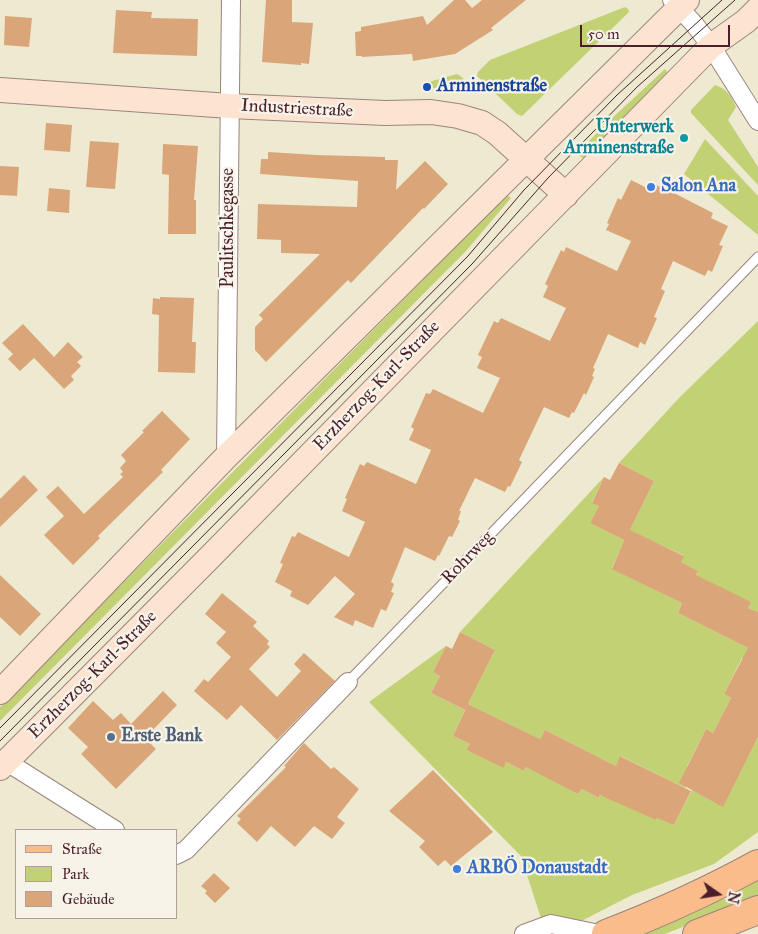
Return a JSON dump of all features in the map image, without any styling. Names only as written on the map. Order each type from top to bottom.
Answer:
[{"type":"main road","points":[[0,692],[226,457],[527,159],[680,3]]},
{"type":"main road","name":"Erzherzog-Karl-Straße","points":[[4,765],[711,46],[746,21],[758,9]]},
{"type":"main road","name":"Industriestraße","points":[[0,90],[230,106],[385,113],[432,112],[458,116],[482,122],[527,159],[566,195]]},
{"type":"main road","points":[[606,934],[719,885],[758,864]]},
{"type":"main road","points":[[697,934],[758,910]]},
{"type":"street","name":"Paulitschkegasse","points":[[226,457],[231,0]]},
{"type":"street","points":[[680,3],[711,46],[758,121]]},
{"type":"street","name":"Rohrweg","points":[[178,855],[186,850],[348,682]]},
{"type":"street","points":[[4,765],[113,829]]},
{"type":"street","points":[[524,934],[551,924],[599,934]]},
{"type":"lane","name":"Rohrweg","points":[[348,682],[758,257]]},
{"type":"green space","points":[[625,7],[629,12],[522,116],[517,114],[477,76],[478,72],[490,60]]},
{"type":"green space","points":[[665,69],[669,74],[586,157],[583,158],[576,154],[610,120]]},
{"type":"green space","points":[[457,74],[463,78],[466,89],[464,91],[430,88],[429,82]]},
{"type":"green space","points":[[715,85],[728,93],[736,107],[728,120],[758,167],[758,185],[691,113],[691,110]]},
{"type":"green space","points":[[705,139],[758,196],[758,235],[684,174]]},
{"type":"green space","points":[[507,195],[511,198],[466,251],[0,721],[0,707]]},
{"type":"green space","points":[[758,321],[758,612],[748,608],[751,602],[694,580],[698,571],[681,562],[683,555],[648,539],[644,545],[628,534],[654,481],[619,463],[680,397]]},
{"type":"green space","points":[[604,477],[592,502],[599,506],[590,523],[624,540],[612,568],[682,603],[678,613],[754,651],[749,661],[742,658],[724,694],[731,698],[713,733],[706,729],[687,766],[694,770],[685,788],[621,756],[616,766],[545,730],[540,739],[468,704],[495,650],[460,632]]},
{"type":"green space","points":[[446,646],[433,672],[440,676],[431,693],[465,710],[453,736],[470,744],[466,750],[504,767],[506,762],[524,771],[529,763],[578,794],[582,789],[599,798],[604,789],[656,820],[658,814],[674,825],[692,790],[723,806],[758,737],[758,832],[714,864],[632,895],[556,934],[546,934],[521,856],[369,702]]},
{"type":"green space","points":[[758,877],[758,897],[665,934],[629,934]]},
{"type":"building","points":[[266,0],[292,0],[292,22],[313,23],[309,64],[262,62]]},
{"type":"building","points":[[454,0],[465,0],[472,8],[482,0],[526,0],[491,28],[493,30],[455,54],[413,61],[412,54],[356,56],[355,32],[361,31],[361,27],[423,16],[427,25]]},
{"type":"building","points":[[116,10],[152,12],[151,18],[198,19],[197,56],[113,53]]},
{"type":"building","points":[[5,16],[32,18],[29,47],[4,45]]},
{"type":"building","points":[[46,123],[72,125],[70,152],[44,150]]},
{"type":"building","points":[[90,141],[119,143],[115,189],[86,187]]},
{"type":"building","points":[[163,144],[198,146],[194,200],[196,200],[196,234],[168,234],[169,175],[162,174]]},
{"type":"building","points":[[268,152],[385,157],[385,160],[398,160],[396,190],[425,161],[448,184],[351,283],[348,280],[266,362],[255,350],[255,327],[263,319],[259,315],[320,254],[281,253],[281,240],[257,239],[258,204],[357,207],[358,181],[260,174],[261,159],[268,159]]},
{"type":"building","points":[[0,166],[19,167],[17,196],[0,195]]},
{"type":"building","points":[[631,180],[647,188],[649,182],[674,193],[713,213],[711,218],[728,226],[719,245],[723,246],[712,272],[708,270],[705,276],[673,261],[661,289],[665,291],[654,317],[657,318],[645,345],[640,342],[638,348],[608,334],[593,368],[595,369],[592,376],[594,377],[586,395],[584,393],[574,413],[572,412],[569,418],[544,407],[519,460],[522,462],[510,487],[508,486],[505,492],[475,478],[459,511],[461,511],[458,520],[460,521],[452,537],[449,536],[435,561],[405,547],[391,582],[394,584],[391,592],[394,593],[386,611],[381,609],[373,628],[355,620],[353,626],[334,617],[355,594],[335,576],[308,605],[290,596],[292,591],[275,582],[283,564],[280,563],[292,536],[295,537],[298,532],[349,557],[365,522],[342,511],[347,499],[345,498],[360,464],[364,466],[367,462],[416,484],[431,450],[409,440],[414,429],[411,427],[426,393],[430,394],[433,389],[483,413],[500,378],[477,368],[482,357],[478,355],[494,321],[498,323],[501,318],[550,341],[566,308],[543,297],[548,286],[545,284],[561,250],[564,252],[566,247],[617,271],[631,241],[606,230],[609,224],[607,223],[618,198],[621,200]]},
{"type":"building","points":[[49,188],[70,190],[69,213],[47,211]]},
{"type":"building","points":[[160,297],[194,298],[192,342],[196,342],[195,373],[158,372],[159,315],[152,314],[153,298],[160,299]]},
{"type":"building","points":[[23,324],[54,357],[68,342],[83,357],[77,362],[81,366],[71,376],[74,380],[64,389],[34,358],[20,371],[8,359],[13,354],[2,343]]},
{"type":"building","points":[[162,411],[190,439],[161,470],[163,472],[98,536],[100,538],[73,565],[44,535],[64,516],[46,497],[58,486],[84,514],[123,477],[120,474],[123,472],[120,468],[126,461],[121,455]]},
{"type":"building","points":[[619,463],[654,481],[630,530],[684,556],[681,562],[698,571],[696,575],[751,602],[748,608],[758,612],[758,737],[723,807],[679,783],[706,729],[713,733],[731,698],[724,694],[748,648],[678,613],[682,603],[612,569],[624,540],[590,523],[599,506],[592,503],[604,477],[610,480]]},
{"type":"building","points":[[24,475],[38,490],[0,527],[0,499]]},
{"type":"building","points":[[0,575],[41,614],[20,636],[0,617]]},
{"type":"building","points":[[222,593],[257,622],[253,626],[269,641],[267,644],[270,647],[249,669],[277,697],[301,671],[294,664],[304,653],[335,681],[277,740],[241,705],[227,720],[194,691],[204,679],[208,682],[231,657],[216,643],[226,632],[205,614]]},
{"type":"building","points":[[460,632],[495,650],[465,710],[431,693],[440,676],[433,672],[446,646],[452,649]]},
{"type":"building","name":"Erste Bank","points":[[163,691],[177,705],[145,738],[156,749],[116,789],[81,754],[88,747],[68,728],[93,701],[113,720],[121,713],[131,724]]},
{"type":"building","points":[[468,704],[540,739],[545,730],[616,766],[620,756],[691,791],[674,825],[657,818],[656,820],[600,795],[599,798],[582,789],[578,794],[526,767],[524,771],[506,762],[504,768],[466,750],[470,744],[453,736]]},
{"type":"building","points":[[304,743],[331,769],[334,767],[359,789],[337,817],[345,823],[332,839],[314,826],[295,847],[271,826],[257,842],[237,823],[241,819],[237,816],[286,767],[284,766]]},
{"type":"building","points":[[433,770],[493,832],[451,866],[445,860],[438,866],[419,847],[425,841],[389,811]]},
{"type":"building","points":[[214,873],[230,888],[215,903],[201,886]]},
{"type":"tram line","points":[[0,728],[468,256],[524,190],[617,95],[722,0]]},
{"type":"tram line","points":[[0,741],[472,264],[548,178],[637,87],[735,0]]},
{"type":"place","name":"Arminenstraße","points":[[427,87]]},
{"type":"place","name":"Unterwerk Arminenstraße","points":[[684,138]]},
{"type":"place","name":"Salon Ana","points":[[651,187]]},
{"type":"place","name":"Erste Bank","points":[[111,737]]},
{"type":"place","name":"ARBÖ Donaustadt","points":[[457,869]]}]
